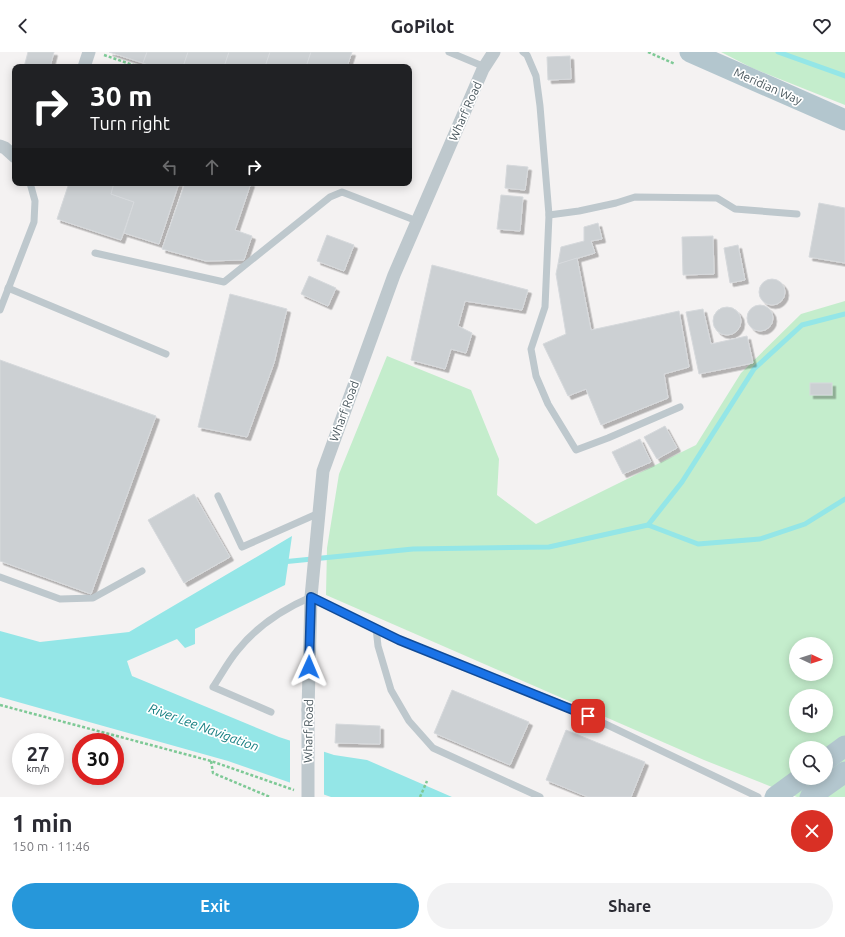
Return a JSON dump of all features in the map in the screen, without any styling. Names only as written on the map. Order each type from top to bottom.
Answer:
[{"type":"main road","name":"Meridian Way","points":[[690,52],[845,120]]},
{"type":"main road","points":[[833,755],[845,746]]},
{"type":"main road","points":[[812,796],[845,772]]},
{"type":"street","points":[[85,64],[89,52]]},
{"type":"street","name":"Wharf Road","points":[[308,797],[308,710],[311,597],[323,471],[394,275],[485,67],[494,52]]},
{"type":"street","points":[[0,146],[12,154]]},
{"type":"lane","points":[[449,52],[485,67]]},
{"type":"lane","points":[[523,52],[528,55],[536,76],[549,215],[545,307],[531,349],[536,376],[548,404],[576,450],[680,407]]},
{"type":"lane","points":[[0,310],[34,222],[35,201],[31,186]]},
{"type":"lane","points":[[95,252],[224,282],[330,197],[342,192],[417,221]]},
{"type":"lane","points":[[549,215],[579,211],[616,203],[635,197],[717,198],[735,209],[797,214]]},
{"type":"lane","points":[[8,288],[166,354]]},
{"type":"lane","points":[[218,496],[242,547],[319,513]]},
{"type":"lane","points":[[0,577],[60,599],[94,598],[142,571]]},
{"type":"lane","points":[[271,712],[213,687],[237,651],[254,633],[275,616],[292,605],[311,597],[399,640],[574,709],[758,797]]},
{"type":"lane","points":[[376,628],[378,646],[391,690],[409,721],[433,748],[540,797]]},
{"type":"path","points":[[106,56],[130,64]]},
{"type":"path","points":[[0,705],[212,762],[288,788]]},
{"type":"path","points":[[212,762],[213,773],[270,797]]},
{"type":"path","points":[[420,797],[427,781]]},
{"type":"green space","points":[[721,52],[845,52],[845,105],[752,68]]},
{"type":"green space","points":[[845,301],[845,797],[797,797],[704,760],[326,595],[327,548],[339,474],[387,356],[471,390],[499,459],[497,495],[536,524],[696,445],[741,373],[801,314]]},
{"type":"water","name":"River Lee Navigation","points":[[292,536],[285,585],[195,629],[195,644],[185,648],[177,639],[127,661],[132,676],[279,737],[334,755],[367,760],[452,797],[331,797],[228,761],[0,697],[0,631],[40,642],[129,632]]},
{"type":"pier","points":[[290,739],[324,750],[324,797],[290,784]]},
{"type":"building","points":[[28,52],[54,52],[51,64],[25,64]]},
{"type":"building","points":[[109,52],[147,52],[143,63]]},
{"type":"building","points":[[147,52],[188,52],[184,64],[143,63]]},
{"type":"building","points":[[188,52],[229,52],[225,64],[184,64]]},
{"type":"building","points":[[229,52],[270,52],[266,64],[225,64]]},
{"type":"building","points":[[270,52],[311,52],[307,64],[266,64]]},
{"type":"building","points":[[311,52],[352,52],[348,64],[307,64]]},
{"type":"building","points":[[570,56],[571,79],[548,80],[547,57]]},
{"type":"building","points":[[507,165],[528,167],[525,190],[505,188]]},
{"type":"building","points":[[68,186],[113,186],[111,194],[134,202],[121,240],[57,219]]},
{"type":"building","points":[[113,186],[178,186],[159,244],[124,233],[134,202],[111,194]]},
{"type":"building","points":[[184,186],[250,186],[235,230],[252,236],[244,260],[206,261],[162,249]]},
{"type":"building","points":[[501,195],[523,197],[520,231],[497,229]]},
{"type":"building","points":[[819,203],[845,208],[845,263],[809,257]]},
{"type":"building","points":[[598,223],[602,239],[591,241],[595,253],[558,264],[561,247],[584,241],[584,227]]},
{"type":"building","points":[[327,235],[354,245],[344,271],[317,261]]},
{"type":"building","points":[[713,236],[714,274],[683,275],[682,237]]},
{"type":"building","points":[[738,245],[745,280],[730,283],[724,248]]},
{"type":"building","points":[[577,258],[591,330],[679,311],[689,367],[664,374],[668,398],[601,425],[586,389],[568,396],[543,344],[566,334],[556,274],[558,264]]},
{"type":"building","points":[[432,265],[528,290],[522,310],[465,301],[458,326],[472,333],[466,353],[451,349],[445,369],[411,360]]},
{"type":"building","points":[[309,276],[336,288],[328,306],[301,294]]},
{"type":"building","points":[[772,279],[781,283],[785,292],[781,301],[772,305],[763,301],[759,292],[763,283]]},
{"type":"building","points":[[230,294],[287,309],[274,363],[247,437],[198,427]]},
{"type":"building","points":[[760,305],[769,309],[773,318],[769,327],[760,331],[751,327],[747,318],[751,309]]},
{"type":"building","points":[[727,307],[737,311],[741,321],[737,331],[727,335],[717,331],[713,321],[717,311]]},
{"type":"building","points":[[703,309],[711,344],[747,336],[753,363],[699,374],[686,312]]},
{"type":"building","points":[[0,360],[156,416],[91,594],[0,561]]},
{"type":"building","points":[[810,383],[832,383],[832,395],[810,395]]},
{"type":"building","points":[[665,426],[677,448],[657,459],[644,437]]},
{"type":"building","points":[[640,439],[651,462],[623,474],[612,452]]},
{"type":"building","points":[[194,494],[230,557],[184,583],[148,520]]},
{"type":"building","points":[[452,690],[529,722],[510,765],[434,733]]},
{"type":"building","points":[[336,724],[380,726],[380,744],[335,743]]},
{"type":"building","points":[[566,730],[645,762],[631,797],[588,797],[546,780]]},
{"type":"waterway","points":[[778,52],[845,76]]},
{"type":"waterway","points":[[282,562],[413,549],[549,547],[648,525],[682,482],[754,369],[802,325],[845,314]]},
{"type":"waterway","points":[[648,525],[698,544],[760,539],[805,524],[845,499]]},
{"type":"route","points":[[309,667],[311,597],[399,640],[574,709],[588,716]]}]
